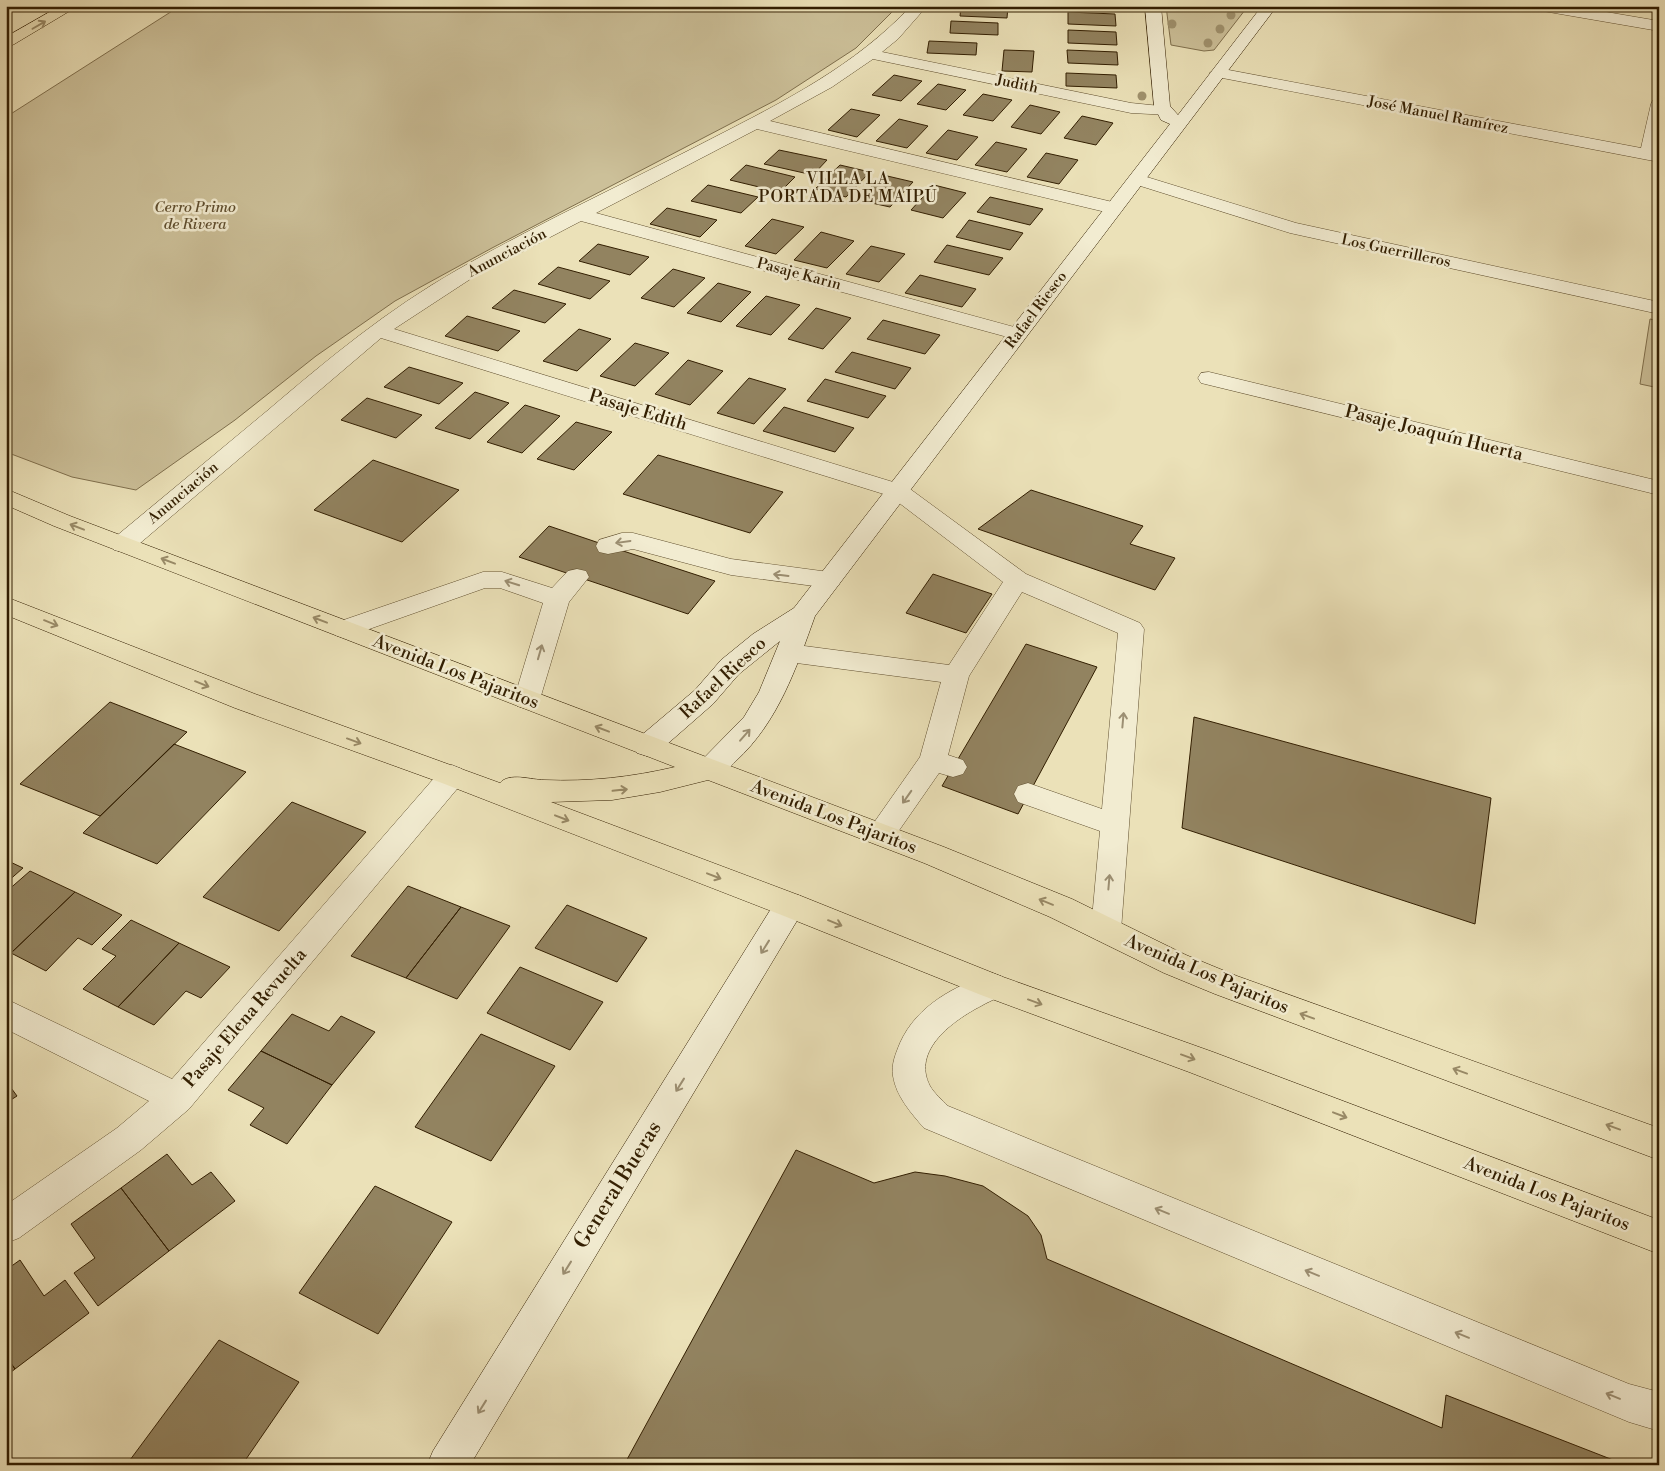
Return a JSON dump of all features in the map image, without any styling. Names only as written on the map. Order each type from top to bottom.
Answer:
[{"type":"main road","points":[[6,8],[10,6]]},
{"type":"main road","points":[[6,44],[71,6]]},
{"type":"main road","name":"Avenida Los Pajaritos","points":[[6,496],[122,544],[344,630],[881,834],[1061,908],[1175,964],[1288,1010],[1659,1144]]},
{"type":"main road","name":"Avenida Los Pajaritos","points":[[6,605],[245,701],[460,779],[790,905],[992,986],[1201,1062],[1657,1237]]},
{"type":"main road","points":[[460,779],[553,793],[594,792],[634,788],[710,769]]},
{"type":"street","name":"Anunciación","points":[[122,544],[377,330],[431,293],[755,123],[826,83],[870,54],[892,36],[920,6]]},
{"type":"street","points":[[1153,6],[1164,111],[1167,116],[1180,123]]},
{"type":"street","name":"Rafael Riesco","points":[[710,769],[745,736],[759,716],[789,653],[803,614],[1270,6]]},
{"type":"street","points":[[1543,6],[1659,26]]},
{"type":"street","name":"Judith","points":[[870,54],[1131,108],[1164,111]]},
{"type":"street","name":"José Manuel Ramírez","points":[[1218,73],[1653,156]]},
{"type":"street","points":[[1653,156],[1659,104]]},
{"type":"street","points":[[755,123],[1114,208]]},
{"type":"street","name":"Los Guerrilleros","points":[[1136,179],[1324,235],[1659,308]]},
{"type":"street","name":"Pasaje Karin","points":[[580,215],[1018,334]]},
{"type":"street","name":"Pasaje Edith","points":[[377,330],[898,490]]},
{"type":"street","name":"Pasaje Joaquín Huerta","points":[[1209,378],[1659,488]]},
{"type":"street","points":[[898,490],[1017,580],[1131,629],[1106,930]]},
{"type":"street","points":[[608,546],[633,541],[731,567],[829,580]]},
{"type":"street","points":[[527,699],[558,599],[577,577]]},
{"type":"street","points":[[344,630],[483,580],[509,582],[558,599]]},
{"type":"street","points":[[881,834],[943,764],[956,675],[1017,580]]},
{"type":"street","name":"Rafael Riesco","points":[[647,746],[704,697],[730,667],[762,640],[803,614]]},
{"type":"street","points":[[789,653],[956,675]]},
{"type":"street","name":"Pasaje Elena Revuelta","points":[[6,1226],[129,1139],[177,1098],[460,779]]},
{"type":"street","points":[[1028,794],[1114,825]]},
{"type":"street","name":"General Bueras","points":[[447,1465],[790,905]]},
{"type":"street","points":[[992,986],[970,994],[950,1006],[932,1021],[917,1038],[910,1059],[909,1076],[914,1092],[924,1106],[936,1117],[1629,1403],[1659,1412]]},
{"type":"street","points":[[6,1013],[177,1098]]},
{"type":"green space","name":"Cerro Primo de Rivera","points":[[180,6],[898,6],[856,48],[776,100],[492,248],[395,301],[316,356],[235,420],[136,490],[72,477],[6,452],[6,117]]},
{"type":"green space","points":[[1166,6],[1218,6],[1245,10],[1214,50],[1204,51],[1171,45]]},
{"type":"green space","points":[[1650,319],[1659,321],[1659,388],[1640,384]]},
{"type":"building","points":[[961,6],[1008,6],[1007,18],[960,16]]},
{"type":"building","points":[[1068,12],[1115,14],[1116,26],[1068,24]]},
{"type":"building","points":[[951,21],[998,23],[998,35],[950,33]]},
{"type":"building","points":[[1068,30],[1116,32],[1117,45],[1068,43]]},
{"type":"building","points":[[929,41],[977,43],[976,55],[927,53]]},
{"type":"building","points":[[1004,50],[1034,51],[1032,72],[1002,71]]},
{"type":"building","points":[[1067,50],[1117,52],[1118,65],[1068,63]]},
{"type":"building","points":[[1066,73],[1116,75],[1117,88],[1066,86]]},
{"type":"building","points":[[894,75],[922,81],[901,101],[872,95]]},
{"type":"building","points":[[938,84],[966,90],[946,110],[917,104]]},
{"type":"building","points":[[983,94],[1012,100],[993,121],[963,115]]},
{"type":"building","points":[[1030,105],[1060,112],[1041,134],[1011,127]]},
{"type":"building","points":[[851,109],[880,115],[857,137],[828,130]]},
{"type":"building","points":[[1082,116],[1113,123],[1096,145],[1064,138]]},
{"type":"building","points":[[899,119],[928,126],[907,148],[876,141]]},
{"type":"building","points":[[948,130],[978,137],[957,160],[926,153]]},
{"type":"building","points":[[996,142],[1027,149],[1007,172],[975,165]]},
{"type":"building","points":[[779,150],[827,160],[813,175],[764,164]]},
{"type":"building","points":[[1046,153],[1078,160],[1059,184],[1027,177]]},
{"type":"building","points":[[746,165],[795,177],[780,192],[730,180]]},
{"type":"building","points":[[840,165],[870,172],[846,197],[815,189]]},
{"type":"building","points":[[883,175],[913,182],[890,207],[858,200]]},
{"type":"building","points":[[708,185],[758,197],[741,213],[691,201]]},
{"type":"building","points":[[934,185],[966,193],[943,218],[911,210]]},
{"type":"building","points":[[990,197],[1043,209],[1030,225],[977,212]]},
{"type":"building","points":[[667,208],[717,220],[700,237],[650,224]]},
{"type":"building","points":[[772,219],[804,227],[776,254],[745,246]]},
{"type":"building","points":[[969,220],[1023,233],[1010,250],[956,237]]},
{"type":"building","points":[[821,232],[854,241],[827,268],[794,260]]},
{"type":"building","points":[[598,244],[649,257],[630,275],[579,261]]},
{"type":"building","points":[[947,245],[1003,258],[989,275],[934,262]]},
{"type":"building","points":[[871,246],[905,254],[879,282],[846,274]]},
{"type":"building","points":[[558,267],[610,281],[590,299],[538,284]]},
{"type":"building","points":[[673,269],[705,278],[674,307],[641,298]]},
{"type":"building","points":[[920,275],[976,289],[962,307],[905,293]]},
{"type":"building","points":[[718,283],[751,292],[721,322],[687,313]]},
{"type":"building","points":[[514,290],[566,304],[545,323],[492,308]]},
{"type":"building","points":[[766,296],[800,305],[771,335],[736,326]]},
{"type":"building","points":[[816,308],[851,318],[823,349],[788,339]]},
{"type":"building","points":[[467,316],[520,331],[498,351],[445,336]]},
{"type":"building","points":[[883,320],[940,335],[925,354],[867,339]]},
{"type":"building","points":[[579,329],[611,339],[577,371],[543,361]]},
{"type":"building","points":[[635,343],[669,353],[635,386],[600,376]]},
{"type":"building","points":[[852,352],[911,368],[895,389],[835,372]]},
{"type":"building","points":[[688,360],[723,371],[690,405],[655,394]]},
{"type":"building","points":[[409,367],[463,383],[439,404],[384,387]]},
{"type":"building","points":[[749,378],[786,389],[754,424],[717,413]]},
{"type":"building","points":[[825,379],[886,396],[868,418],[807,401]]},
{"type":"building","points":[[475,392],[509,403],[470,439],[435,428]]},
{"type":"building","points":[[367,398],[422,415],[396,438],[341,420]]},
{"type":"building","points":[[525,405],[560,416],[522,453],[487,442]]},
{"type":"building","points":[[784,407],[854,428],[835,452],[763,431]]},
{"type":"building","points":[[576,422],[612,432],[574,470],[537,459]]},
{"type":"building","points":[[658,455],[783,492],[750,533],[623,494]]},
{"type":"building","points":[[373,460],[459,490],[402,542],[314,510]]},
{"type":"building","points":[[1031,490],[1143,526],[1130,544],[1175,558],[1155,590],[978,529]]},
{"type":"building","points":[[549,526],[715,581],[688,614],[519,557]]},
{"type":"building","points":[[933,574],[992,594],[966,633],[906,613]]},
{"type":"building","points":[[1026,644],[1097,667],[1018,814],[942,786]]},
{"type":"building","points":[[110,702],[187,732],[100,816],[20,784]]},
{"type":"building","points":[[1194,717],[1491,798],[1475,924],[1182,828]]},
{"type":"building","points":[[174,744],[246,772],[157,864],[83,833]]},
{"type":"building","points":[[292,802],[366,832],[279,931],[203,897]]},
{"type":"building","points":[[6,860],[23,868],[6,883]]},
{"type":"building","points":[[30,871],[75,892],[11,953],[6,950],[6,910],[12,905],[6,902],[6,892]]},
{"type":"building","points":[[408,886],[461,907],[406,978],[351,956]]},
{"type":"building","points":[[75,892],[122,915],[92,945],[78,938],[46,971],[11,953]]},
{"type":"building","points":[[567,905],[647,938],[617,982],[535,948]]},
{"type":"building","points":[[461,907],[510,926],[457,999],[406,978]]},
{"type":"building","points":[[131,920],[179,943],[118,1007],[83,989],[116,956],[102,949]]},
{"type":"building","points":[[179,943],[230,967],[201,998],[186,991],[154,1025],[118,1007]]},
{"type":"building","points":[[520,967],[603,1002],[570,1050],[487,1013]]},
{"type":"building","points":[[292,1014],[329,1031],[341,1016],[375,1032],[332,1085],[261,1051]]},
{"type":"building","points":[[481,1034],[555,1066],[491,1161],[415,1127]]},
{"type":"building","points":[[261,1051],[332,1085],[287,1144],[250,1125],[264,1108],[228,1090]]},
{"type":"building","points":[[6,1081],[17,1096],[6,1103]]},
{"type":"building","points":[[796,1150],[874,1183],[915,1172],[945,1176],[983,1186],[1028,1216],[1041,1235],[1047,1259],[1442,1428],[1446,1395],[1626,1465],[624,1465]]},
{"type":"building","points":[[167,1154],[192,1185],[211,1172],[235,1201],[169,1251],[121,1188]]},
{"type":"building","points":[[375,1186],[452,1222],[378,1334],[299,1293]]},
{"type":"building","points":[[121,1188],[169,1251],[98,1306],[74,1273],[95,1258],[71,1224]]},
{"type":"building","points":[[20,1260],[44,1296],[65,1280],[89,1313],[15,1369],[6,1356],[6,1270]]},
{"type":"building","points":[[219,1340],[299,1382],[242,1465],[127,1464]]},
{"type":"building","points":[[6,1356],[15,1369],[6,1376]]},
{"type":"district","name":"VILLA LA PORTADA DE MAIPÚ","points":[[848,188]]}]
